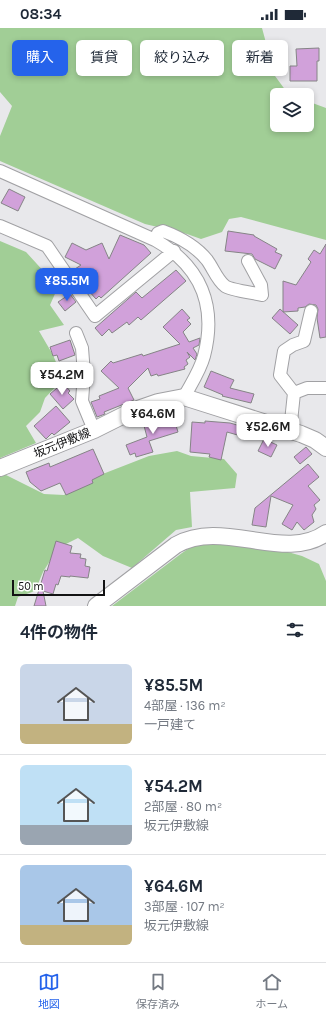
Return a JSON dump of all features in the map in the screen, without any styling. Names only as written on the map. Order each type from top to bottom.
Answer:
[{"type":"main road","name":"坂元伊敷線","points":[[0,468],[94,430],[132,411],[158,402],[184,397],[290,431],[315,440],[326,448]]},
{"type":"main road","points":[[96,606],[176,545],[185,540],[206,536],[231,537],[282,543],[301,543],[322,536],[326,533]]},
{"type":"street","points":[[0,171],[155,240],[174,252],[186,264],[199,282],[206,300],[209,315],[208,334],[204,357],[199,370],[184,397]]},
{"type":"street","points":[[0,226],[47,246],[96,316],[174,252]]},
{"type":"street","points":[[155,240],[158,233],[163,231],[178,237],[196,249],[207,260],[219,280],[226,287],[262,295],[260,285],[248,261]]},
{"type":"street","points":[[290,431],[294,393],[280,375],[284,351],[293,345],[304,342],[311,311]]},
{"type":"street","points":[[76,333],[82,348],[84,374],[82,401],[94,430]]},
{"type":"street","points":[[294,393],[307,388],[326,388]]},
{"type":"green space","points":[[0,28],[262,28],[265,40],[232,40],[232,76],[275,76],[284,88],[270,88],[270,132],[314,132],[314,104],[326,108],[326,240],[241,217],[229,219],[222,232],[201,239],[187,234],[145,224],[0,161],[0,136],[12,106],[0,92]]},
{"type":"green space","points":[[0,241],[26,252],[58,287],[50,305],[64,325],[39,331],[53,355],[63,379],[45,398],[40,412],[26,426],[36,443],[0,458]]},
{"type":"green space","points":[[177,451],[191,456],[224,459],[237,474],[235,488],[190,492],[192,527],[176,530],[132,568],[103,556],[78,538],[58,548],[43,572],[35,591],[18,597],[15,606],[0,606],[0,475],[4,474],[44,494],[64,495],[95,477],[149,456]]},
{"type":"green space","points":[[200,541],[252,542],[302,556],[319,564],[326,581],[326,606],[112,606]]},
{"type":"building","points":[[319,48],[319,61],[317,61],[317,81],[290,81],[290,66],[297,66],[296,49]]},
{"type":"building","points":[[9,189],[25,197],[18,211],[1,203]]},
{"type":"building","points":[[228,231],[254,235],[277,249],[275,252],[282,255],[275,269],[255,259],[252,254],[225,251]]},
{"type":"building","points":[[120,235],[144,245],[151,253],[101,298],[99,296],[96,299],[80,281],[83,279],[75,269],[81,265],[65,257],[72,243],[86,250],[102,243],[109,259]]},
{"type":"building","points":[[326,244],[326,337],[320,338],[317,318],[318,309],[316,305],[309,304],[305,307],[298,308],[298,311],[283,312],[283,281],[296,285],[311,262],[308,259],[314,250],[320,254]]},
{"type":"building","points":[[176,270],[186,281],[141,320],[138,317],[129,325],[127,322],[112,333],[109,329],[102,336],[95,328],[136,292],[142,298]]},
{"type":"building","points":[[70,294],[76,302],[65,311],[58,302]]},
{"type":"building","points":[[182,309],[190,318],[187,320],[191,324],[183,332],[189,342],[200,338],[199,345],[193,348],[197,354],[195,360],[187,352],[190,357],[186,360],[188,364],[184,367],[185,369],[158,376],[157,374],[151,376],[148,368],[128,388],[134,400],[104,412],[105,414],[97,417],[91,402],[100,399],[99,396],[119,388],[101,371],[111,361],[113,363],[142,354],[143,356],[180,344],[163,327]]},
{"type":"building","points":[[280,309],[298,325],[290,334],[272,318]]},
{"type":"building","points":[[70,340],[75,355],[59,361],[57,355],[53,356],[50,347]]},
{"type":"building","points":[[211,371],[234,380],[230,388],[254,394],[251,403],[222,396],[223,395],[204,387]]},
{"type":"building","points":[[63,383],[70,391],[68,393],[74,399],[63,409],[50,394]]},
{"type":"building","points":[[56,406],[70,422],[54,435],[52,433],[46,439],[34,426]]},
{"type":"building","points":[[166,415],[166,417],[171,416],[172,420],[174,419],[178,432],[149,441],[153,452],[136,457],[135,453],[130,455],[126,445],[147,437],[143,422]]},
{"type":"building","points":[[205,421],[230,423],[244,427],[241,436],[227,432],[221,460],[209,457],[210,454],[190,452],[192,422],[205,423]]},
{"type":"building","points":[[264,439],[277,445],[271,457],[258,451]]},
{"type":"building","points":[[306,447],[312,454],[300,464],[294,457]]},
{"type":"building","points":[[93,449],[104,474],[92,480],[93,483],[66,495],[60,483],[41,491],[30,482],[26,472],[49,463],[50,467]]},
{"type":"building","points":[[308,464],[319,477],[308,486],[320,500],[314,505],[316,509],[312,515],[314,522],[304,530],[297,522],[292,530],[282,524],[293,505],[271,496],[266,527],[252,525],[255,508]]},
{"type":"building","points":[[56,541],[72,546],[70,553],[81,554],[80,558],[86,559],[85,566],[90,567],[88,578],[61,576],[58,585],[56,584],[53,594],[43,591],[46,606],[34,606],[45,570],[47,571]]}]
